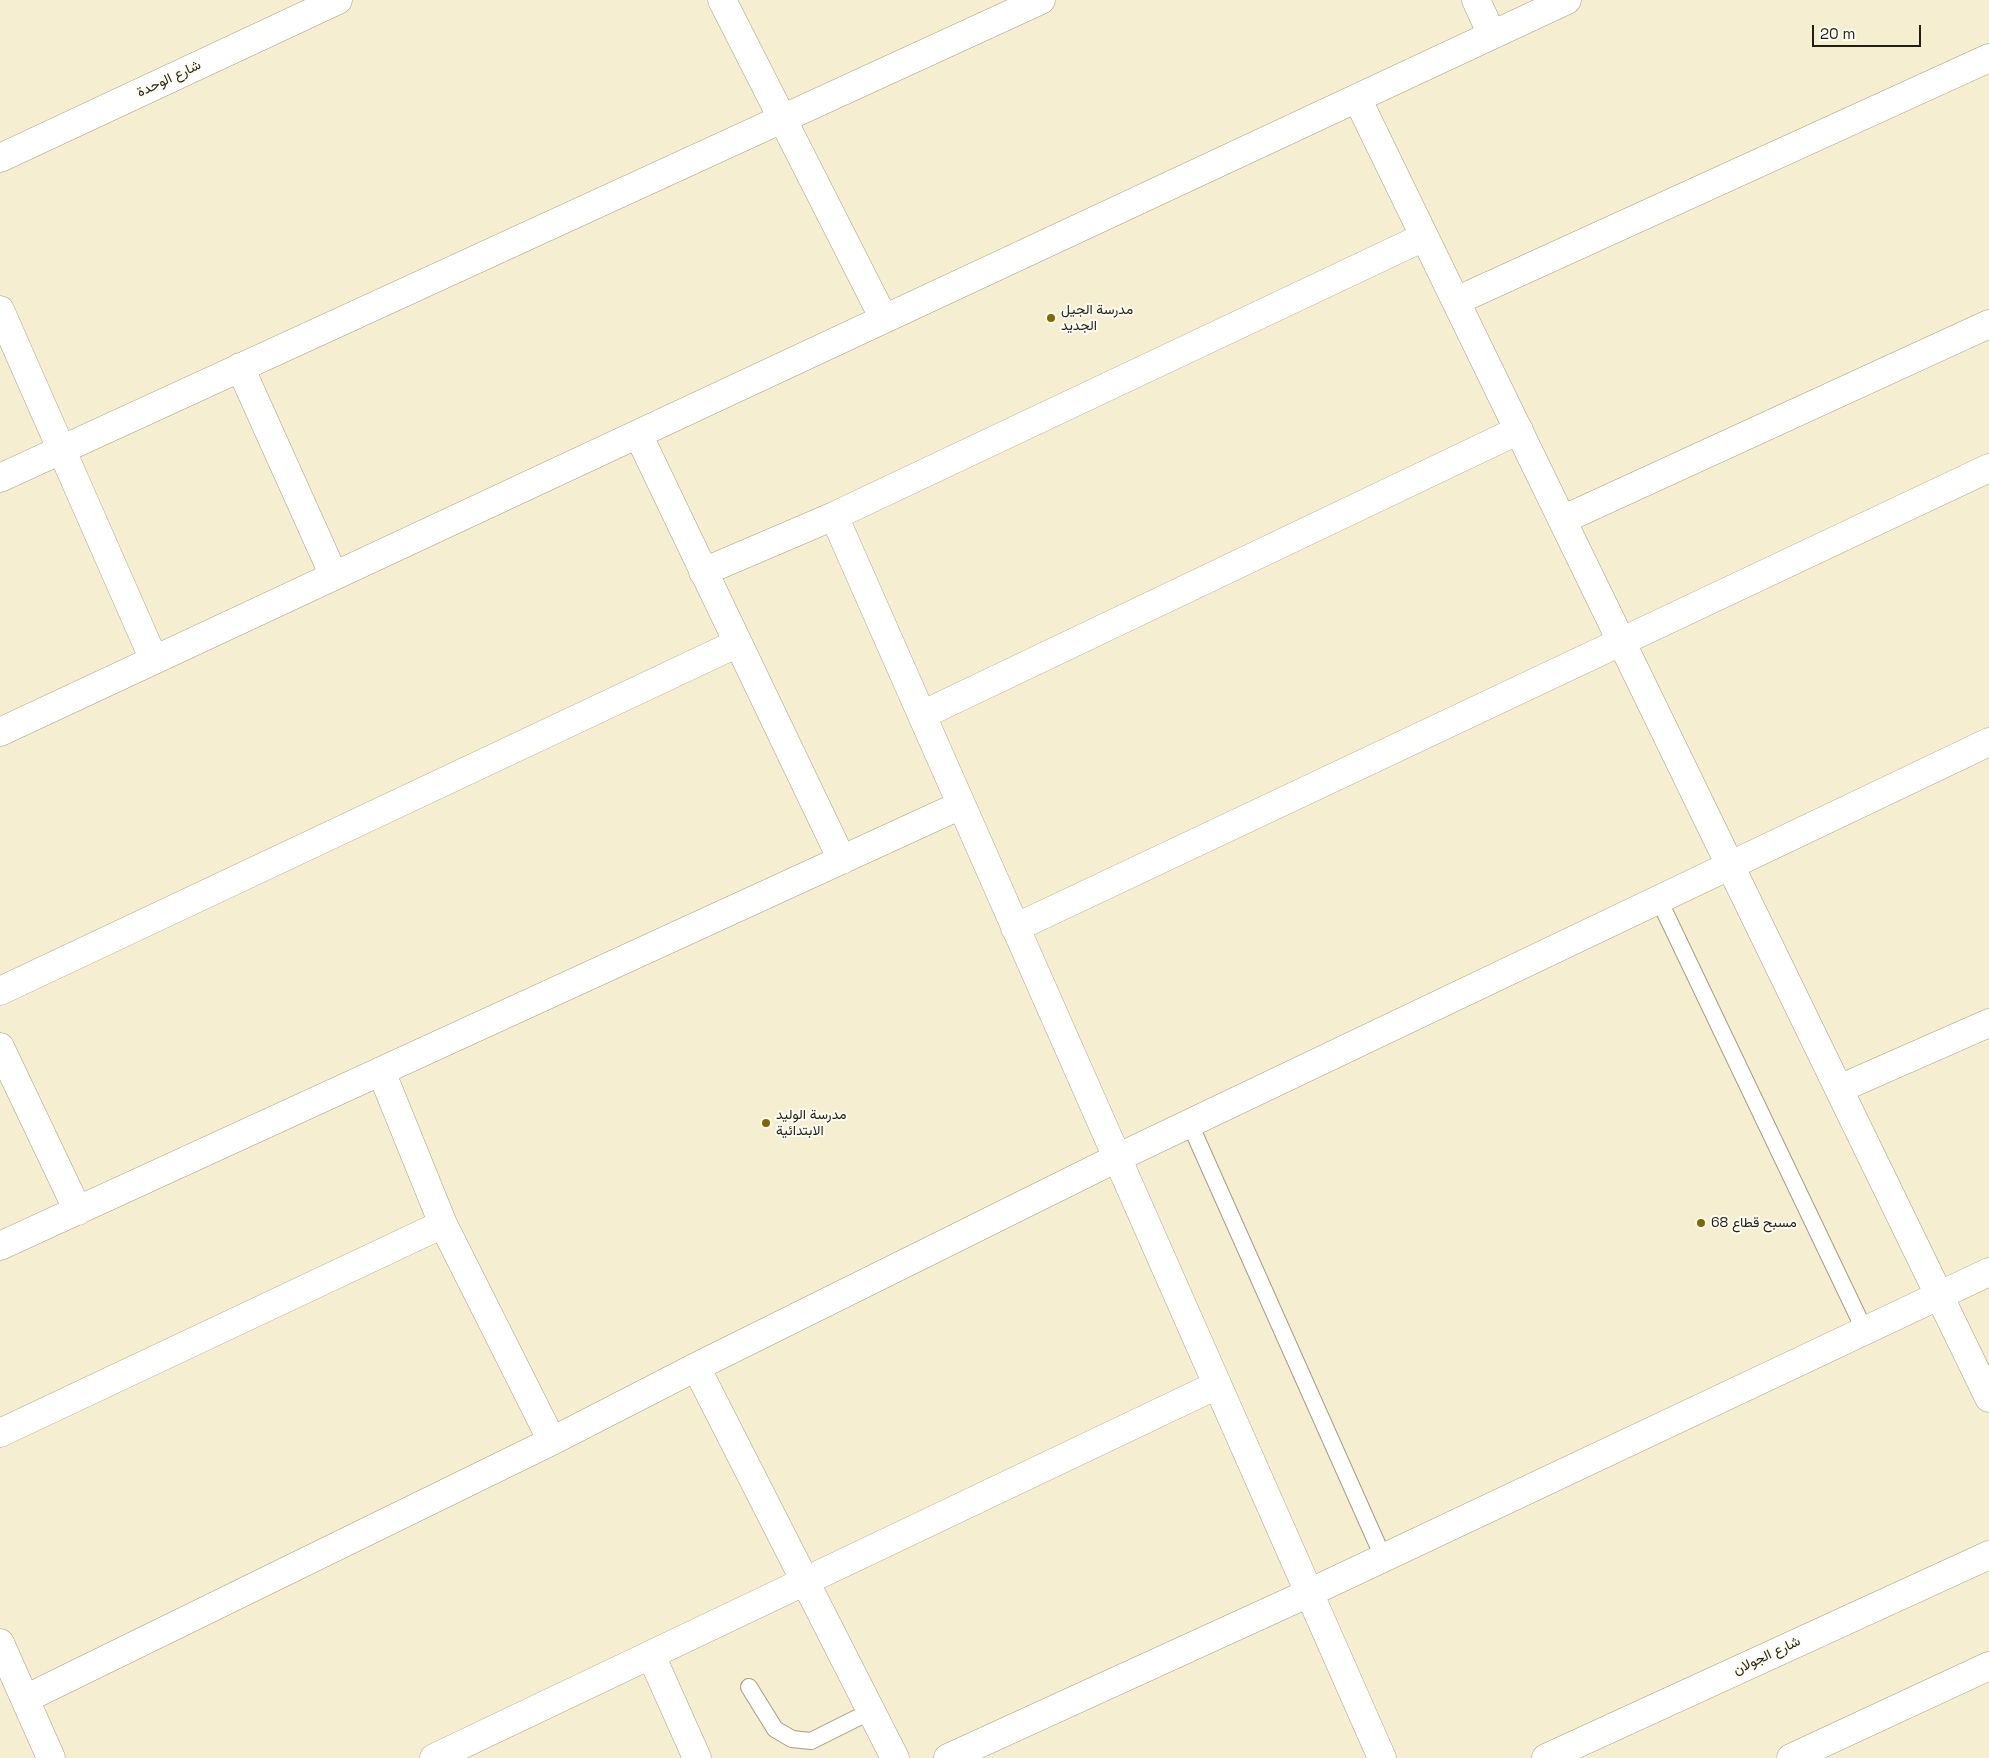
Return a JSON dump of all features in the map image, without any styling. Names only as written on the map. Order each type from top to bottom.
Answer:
[{"type":"street","name":"شارع الوحدة","points":[[0,158],[338,0]]},
{"type":"street","points":[[722,0],[884,319]]},
{"type":"street","points":[[0,478],[1041,0]]},
{"type":"street","points":[[1476,0],[1492,35]]},
{"type":"street","points":[[0,732],[1568,0]]},
{"type":"street","points":[[1456,301],[1989,58]]},
{"type":"street","points":[[1357,98],[1989,1398]]},
{"type":"street","points":[[703,572],[834,516],[1424,237]]},
{"type":"street","points":[[0,310],[154,660]]},
{"type":"street","points":[[1562,520],[1989,324]]},
{"type":"street","points":[[240,368],[334,576]]},
{"type":"street","points":[[922,715],[1519,430]]},
{"type":"street","points":[[638,434],[842,860]]},
{"type":"street","points":[[1015,928],[1989,468]]},
{"type":"street","points":[[834,516],[1382,1758]]},
{"type":"street","points":[[0,991],[738,643]]},
{"type":"street","points":[[25,1700],[552,1441],[696,1367],[1117,1158],[1989,742]]},
{"type":"street","points":[[0,1246],[962,805]]},
{"type":"street","points":[[1839,1089],[1989,1023]]},
{"type":"street","points":[[0,1047],[78,1211]]},
{"type":"street","points":[[381,1072],[443,1224],[552,1441]]},
{"type":"street","points":[[0,1433],[443,1224]]},
{"type":"street","points":[[948,1758],[1309,1593],[1989,1272]]},
{"type":"street","points":[[696,1367],[895,1758]]},
{"type":"street","points":[[434,1758],[1217,1385]]},
{"type":"street","name":"شارع الجولان","points":[[1546,1758],[1989,1555]]},
{"type":"street","points":[[0,1643],[51,1758]]},
{"type":"street","points":[[651,1655],[697,1758]]},
{"type":"street","points":[[1791,1758],[1989,1666]]},
{"type":"lane","points":[[1659,900],[1864,1330]]},
{"type":"lane","points":[[1190,1124],[1383,1557]]},
{"type":"lane","points":[[749,1687],[776,1729],[792,1739],[811,1740],[871,1711]]},
{"type":"place","name":"مدرسة الجيل الجديد","points":[[1051,318]]},
{"type":"place","name":"مدرسة الوليد الابتدائية","points":[[766,1123]]},
{"type":"place","name":"مسبح قطاع 68","points":[[1701,1223]]}]
